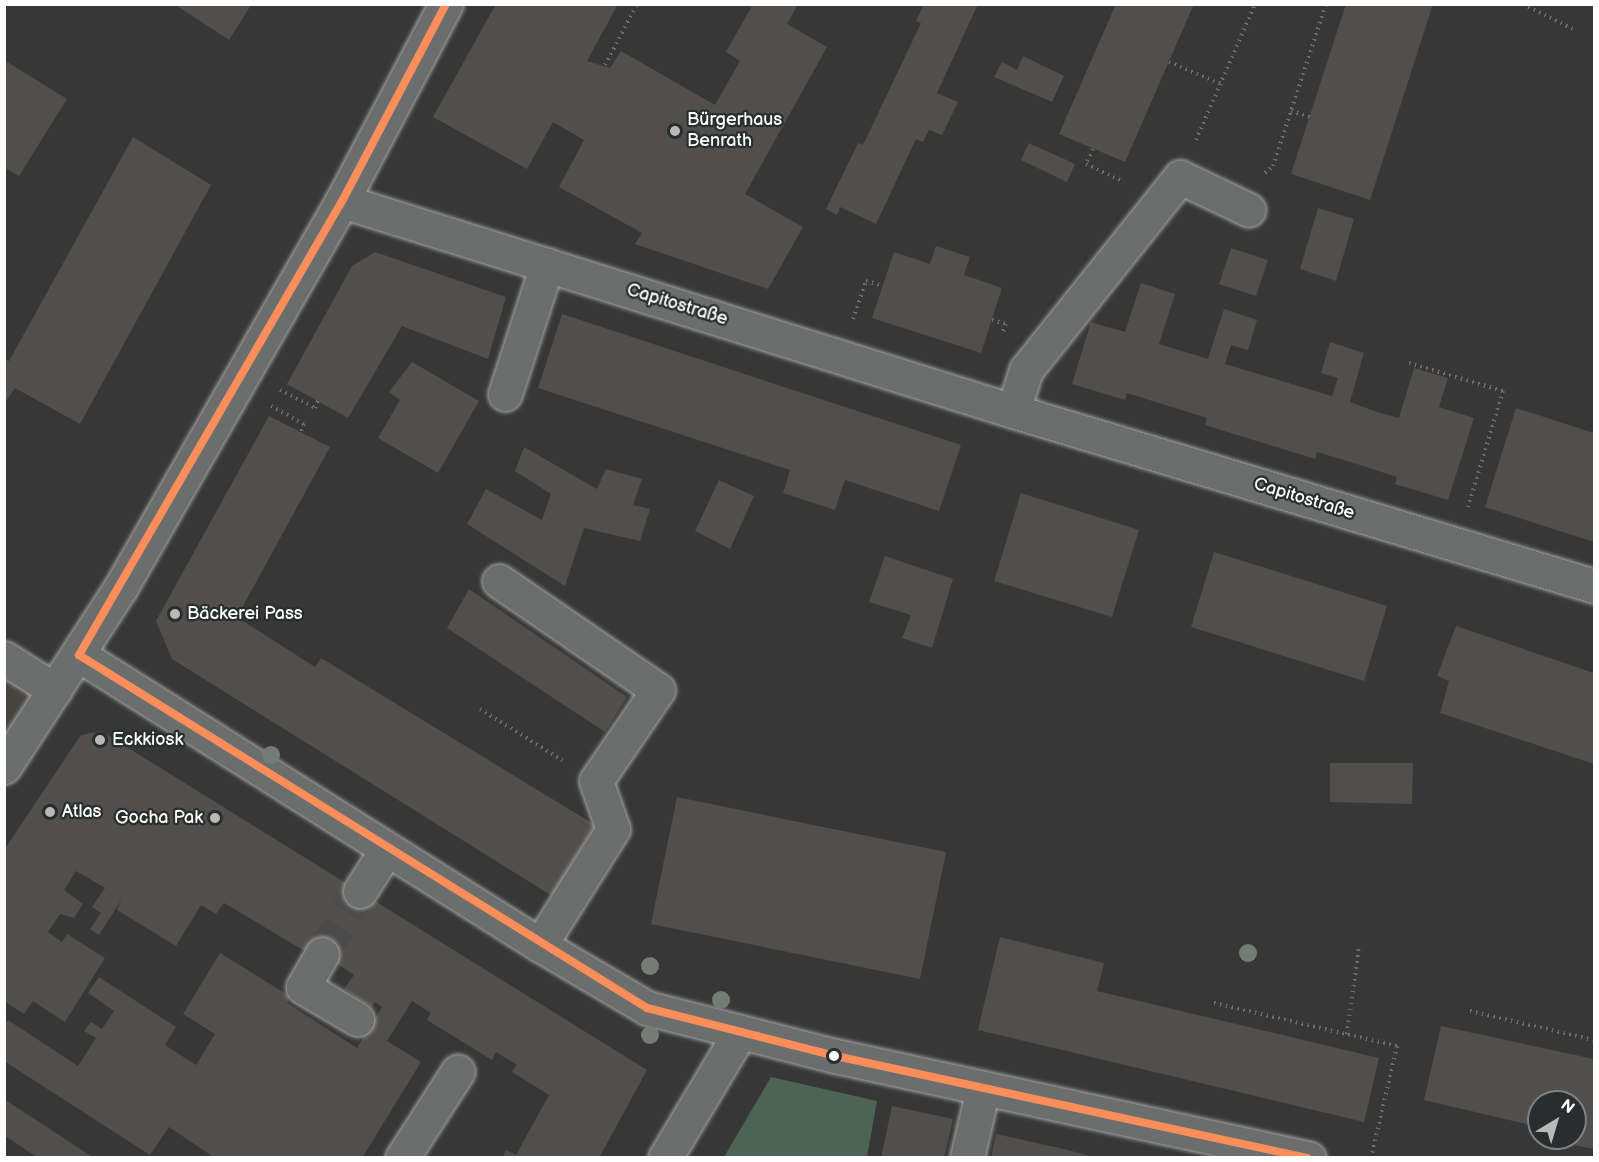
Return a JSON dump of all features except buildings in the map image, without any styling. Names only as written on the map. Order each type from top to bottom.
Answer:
[{"type":"street","points":[[4,767],[79,655],[245,371],[342,201],[446,4]]},
{"type":"street","points":[[1013,411],[1026,370],[1172,188],[1239,206]]},
{"type":"street","name":"Capitostraße","points":[[342,201],[1013,411],[1594,586]]},
{"type":"street","points":[[505,394],[547,265]]},
{"type":"street","points":[[500,581],[658,690],[596,781],[613,829],[540,945]]},
{"type":"street","points":[[79,655],[540,945],[647,1008],[740,1032],[983,1088],[1310,1158]]},
{"type":"street","points":[[4,658],[55,690]]},
{"type":"street","points":[[360,891],[387,849]]},
{"type":"street","points":[[322,954],[303,987],[357,1019]]},
{"type":"street","points":[[665,1158],[740,1032]]},
{"type":"street","points":[[402,1158],[458,1071]]},
{"type":"street","points":[[967,1158],[983,1088]]},
{"type":"path","points":[[605,65],[638,4]]},
{"type":"path","points":[[1093,149],[1086,165],[1172,188],[1221,84],[1255,4]]},
{"type":"path","points":[[1239,206],[1274,166],[1326,4]]},
{"type":"path","points":[[1523,4],[1575,30]]},
{"type":"path","points":[[1169,62],[1221,84]]},
{"type":"path","points":[[1292,111],[1310,117]]},
{"type":"path","points":[[840,356],[866,281],[883,286]]},
{"type":"path","points":[[1409,363],[1503,391],[1456,545]]},
{"type":"path","points":[[245,371],[315,408],[318,401]]},
{"type":"path","points":[[480,709],[596,781]]},
{"type":"path","points":[[1347,1034],[1359,946]]},
{"type":"path","points":[[1214,1003],[1397,1046],[1371,1158]]},
{"type":"path","points":[[1470,1011],[1594,1040]]},
{"type":"shaded area","points":[[4,669],[32,686],[35,709],[4,749]]},
{"type":"green space","points":[[771,1077],[877,1101],[867,1157],[724,1157]]},
{"type":"tunnel","points":[[322,954],[360,891]]},
{"type":"transit line","points":[[446,4],[342,201],[79,655],[647,1008],[831,1055],[1307,1158]]},
{"type":"place","name":"Bürgerhaus Benrath","points":[[675,131]]},
{"type":"place","name":"Bäckerei Pass","points":[[175,614]]},
{"type":"place","name":"Eckkiosk","points":[[100,740]]},
{"type":"place","name":"Atlas","points":[[50,812]]},
{"type":"place","name":"Gocha Pak","points":[[215,818]]}]
